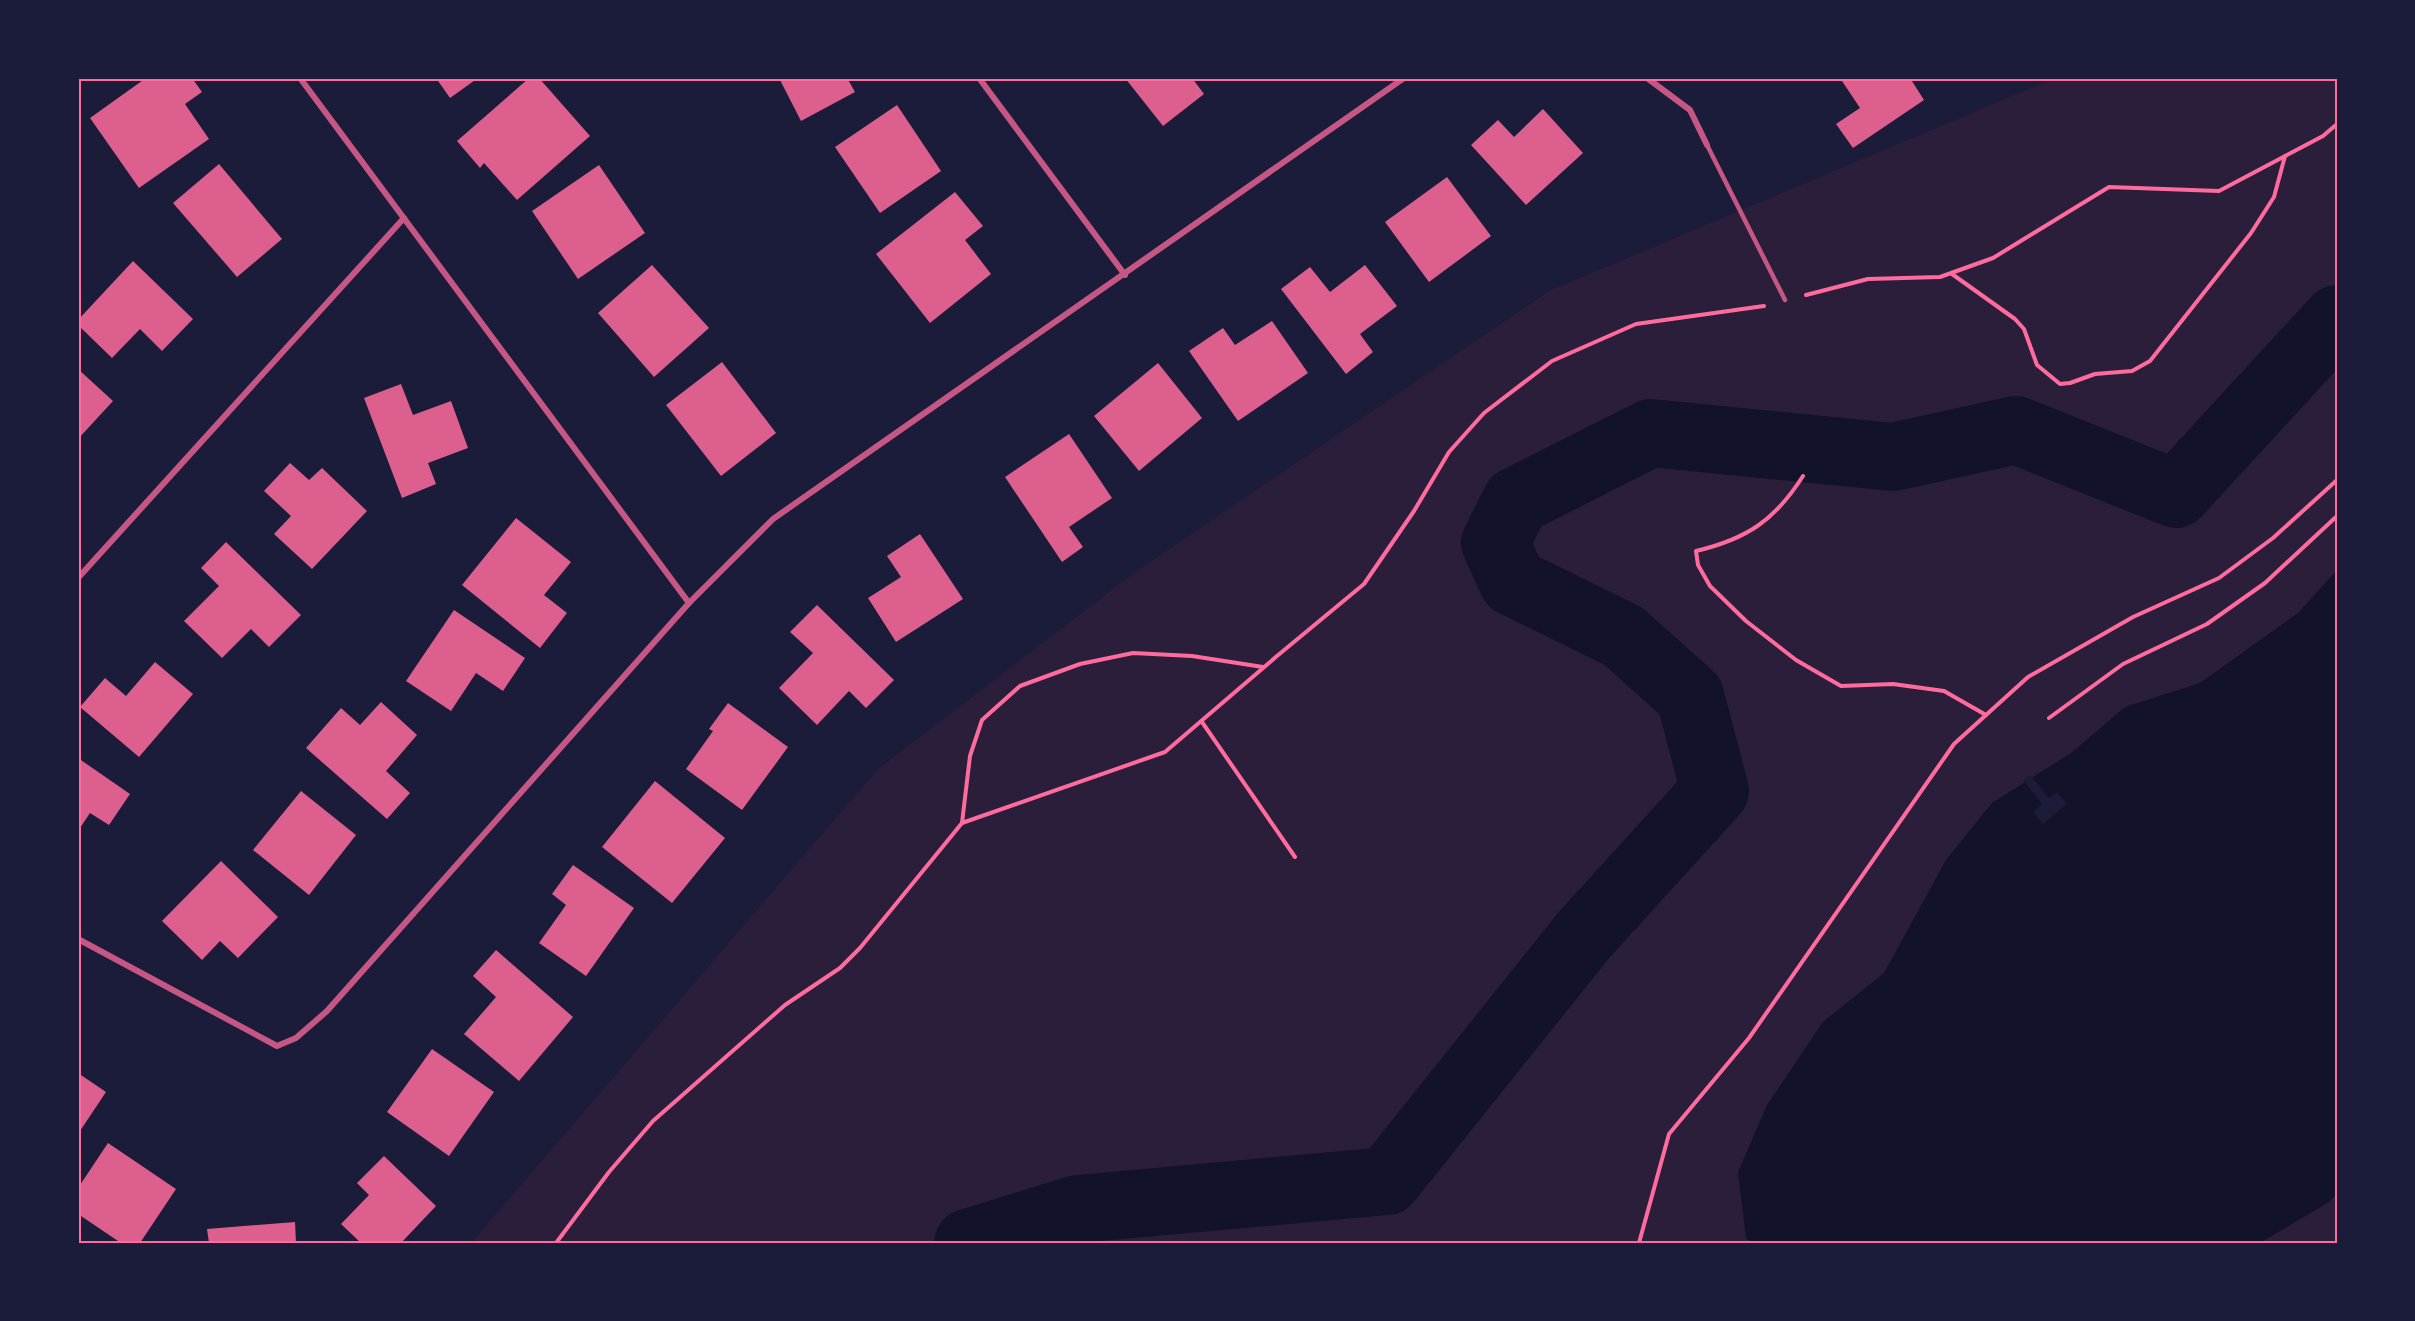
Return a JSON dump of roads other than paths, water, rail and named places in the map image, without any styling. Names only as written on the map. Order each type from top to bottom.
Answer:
[{"type":"street","points":[[300,78],[689,603]]},
{"type":"street","points":[[979,78],[1125,275]]},
{"type":"street","points":[[78,939],[278,1046],[296,1038],[327,1011],[689,603],[773,519],[1404,78]]},
{"type":"street","points":[[1647,78],[1690,110],[1707,144]]},
{"type":"street","points":[[78,578],[404,218]]},
{"type":"lane","points":[[1707,144],[1785,300]]},
{"type":"waterway","points":[[968,1243],[1078,1209],[1387,1181],[1584,935],[1715,791],[1690,696],[1623,636],[1513,582],[1495,543],[1516,501],[1651,433],[1893,457],[2016,430],[2176,494],[2337,319]]}]
